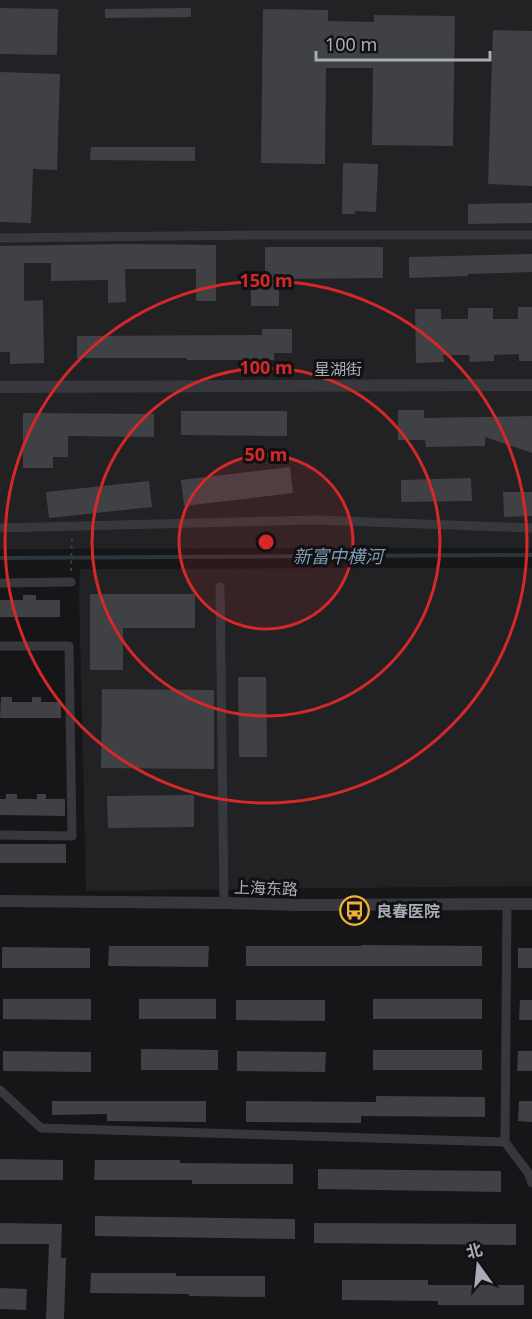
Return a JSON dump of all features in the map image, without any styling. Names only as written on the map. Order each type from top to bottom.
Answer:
[{"type":"street","points":[[0,238],[263,234],[532,235]]},
{"type":"street","name":"星湖街","points":[[0,387],[532,385]]},
{"type":"street","points":[[0,528],[316,520],[532,528]]},
{"type":"street","points":[[0,583],[71,582]]},
{"type":"street","points":[[220,587],[224,903]]},
{"type":"street","points":[[0,646],[69,646],[72,836],[0,835]]},
{"type":"street","name":"上海东路","points":[[0,902],[302,905],[532,904]]},
{"type":"street","points":[[507,905],[505,1143],[529,1174],[532,1183]]},
{"type":"street","points":[[0,1090],[41,1128],[505,1143]]},
{"type":"path","points":[[71,546],[71,567]]},
{"type":"shaded area","points":[[0,0],[532,0],[532,548],[0,549]]},
{"type":"shaded area","points":[[532,568],[532,886],[86,891],[80,569]]},
{"type":"building","points":[[0,8],[58,9],[57,55],[0,54]]},
{"type":"building","points":[[191,8],[191,17],[105,18],[105,9]]},
{"type":"building","points":[[263,9],[328,10],[328,21],[374,22],[374,15],[455,16],[453,146],[372,145],[373,68],[326,68],[325,164],[261,163]]},
{"type":"building","points":[[493,30],[532,31],[532,186],[488,184]]},
{"type":"building","points":[[0,72],[60,74],[57,170],[33,169],[31,223],[0,222]]},
{"type":"building","points":[[91,147],[195,147],[195,161],[90,160]]},
{"type":"building","points":[[343,163],[378,164],[376,212],[355,211],[355,214],[342,214]]},
{"type":"building","points":[[532,203],[532,223],[468,224],[468,204]]},
{"type":"building","points":[[216,245],[216,301],[196,301],[196,269],[125,269],[126,302],[108,303],[108,280],[51,281],[51,263],[24,263],[24,301],[43,300],[44,363],[10,364],[10,352],[0,352],[0,246]]},
{"type":"building","points":[[265,247],[383,247],[383,278],[279,279],[279,306],[251,306],[251,280],[265,280]]},
{"type":"building","points":[[532,254],[532,272],[409,278],[409,257]]},
{"type":"building","points":[[518,307],[532,307],[532,361],[519,361],[519,354],[494,355],[494,361],[470,362],[469,355],[443,355],[444,362],[416,363],[415,309],[441,309],[441,319],[468,319],[468,308],[493,308],[493,319],[518,319]]},
{"type":"building","points":[[262,329],[292,329],[292,353],[274,353],[274,360],[77,358],[77,336],[262,335]]},
{"type":"building","points":[[398,410],[424,410],[424,418],[532,416],[532,453],[485,437],[485,446],[426,447],[425,440],[398,440]]},
{"type":"building","points":[[181,411],[287,411],[287,436],[181,435]]},
{"type":"building","points":[[23,413],[154,414],[154,437],[68,436],[68,457],[53,457],[53,468],[23,468]]},
{"type":"building","points":[[290,467],[293,493],[184,506],[181,480]]},
{"type":"building","points":[[471,478],[472,501],[401,502],[401,480]]},
{"type":"building","points":[[149,481],[152,507],[49,518],[46,492]]},
{"type":"building","points":[[503,492],[532,492],[532,516],[504,517]]},
{"type":"building","points":[[90,594],[195,594],[195,628],[123,628],[123,670],[90,670]]},
{"type":"building","points":[[23,595],[36,595],[36,600],[60,600],[60,617],[0,617],[0,600],[23,600]]},
{"type":"building","points":[[238,677],[266,677],[267,757],[239,757]]},
{"type":"building","points":[[102,689],[214,690],[214,769],[101,768]]},
{"type":"building","points":[[1,697],[12,697],[12,702],[32,702],[32,697],[41,697],[41,702],[61,702],[61,718],[0,718]]},
{"type":"building","points":[[6,794],[17,794],[17,799],[37,799],[37,794],[46,794],[46,799],[65,799],[65,816],[0,815],[0,799],[6,799]]},
{"type":"building","points":[[194,795],[194,827],[108,828],[107,796]]},
{"type":"building","points":[[0,844],[66,844],[66,863],[0,863]]},
{"type":"building","points":[[109,946],[209,946],[208,967],[108,966]]},
{"type":"building","points":[[246,946],[482,946],[482,966],[246,966]]},
{"type":"building","points":[[2,947],[90,948],[90,968],[2,968]]},
{"type":"building","points":[[518,948],[532,948],[532,968],[518,968]]},
{"type":"building","points":[[3,999],[91,999],[91,1020],[3,1019]]},
{"type":"building","points":[[139,999],[216,999],[216,1019],[139,1019]]},
{"type":"building","points":[[373,999],[482,999],[482,1019],[373,1019]]},
{"type":"building","points":[[236,1000],[325,1000],[325,1021],[236,1020]]},
{"type":"building","points":[[520,1000],[532,1000],[532,1020],[519,1020]]},
{"type":"building","points":[[141,1049],[218,1050],[218,1070],[141,1070]]},
{"type":"building","points":[[373,1050],[482,1050],[482,1070],[373,1070]]},
{"type":"building","points":[[3,1051],[91,1052],[91,1072],[3,1071]]},
{"type":"building","points":[[237,1051],[326,1052],[325,1072],[237,1071]]},
{"type":"building","points":[[518,1051],[532,1051],[532,1071],[517,1071]]},
{"type":"building","points":[[376,1096],[485,1097],[485,1117],[361,1116],[361,1123],[246,1122],[246,1101],[376,1102]]},
{"type":"building","points":[[52,1101],[206,1101],[206,1122],[107,1121],[107,1114],[52,1115]]},
{"type":"building","points":[[519,1101],[532,1101],[532,1122],[518,1121]]},
{"type":"building","points":[[0,1159],[63,1160],[63,1180],[0,1180]]},
{"type":"building","points":[[95,1160],[293,1164],[293,1184],[192,1184],[192,1180],[94,1180]]},
{"type":"building","points":[[318,1169],[501,1171],[501,1192],[318,1189]]},
{"type":"building","points":[[95,1216],[295,1219],[295,1239],[95,1236]]},
{"type":"building","points":[[0,1223],[62,1224],[61,1258],[66,1258],[64,1319],[46,1319],[49,1244],[0,1244]]},
{"type":"building","points":[[314,1223],[516,1224],[516,1245],[314,1243]]},
{"type":"building","points":[[91,1273],[265,1276],[265,1297],[90,1293]]},
{"type":"building","points":[[342,1280],[428,1280],[428,1285],[524,1285],[524,1305],[438,1305],[438,1301],[342,1300]]},
{"type":"building","points":[[0,1288],[27,1289],[26,1310],[0,1309]]},
{"type":"waterway","name":"新富中横河","points":[[0,558],[532,555]]},
{"type":"place","name":"良春医院","points":[[355,911]]}]
